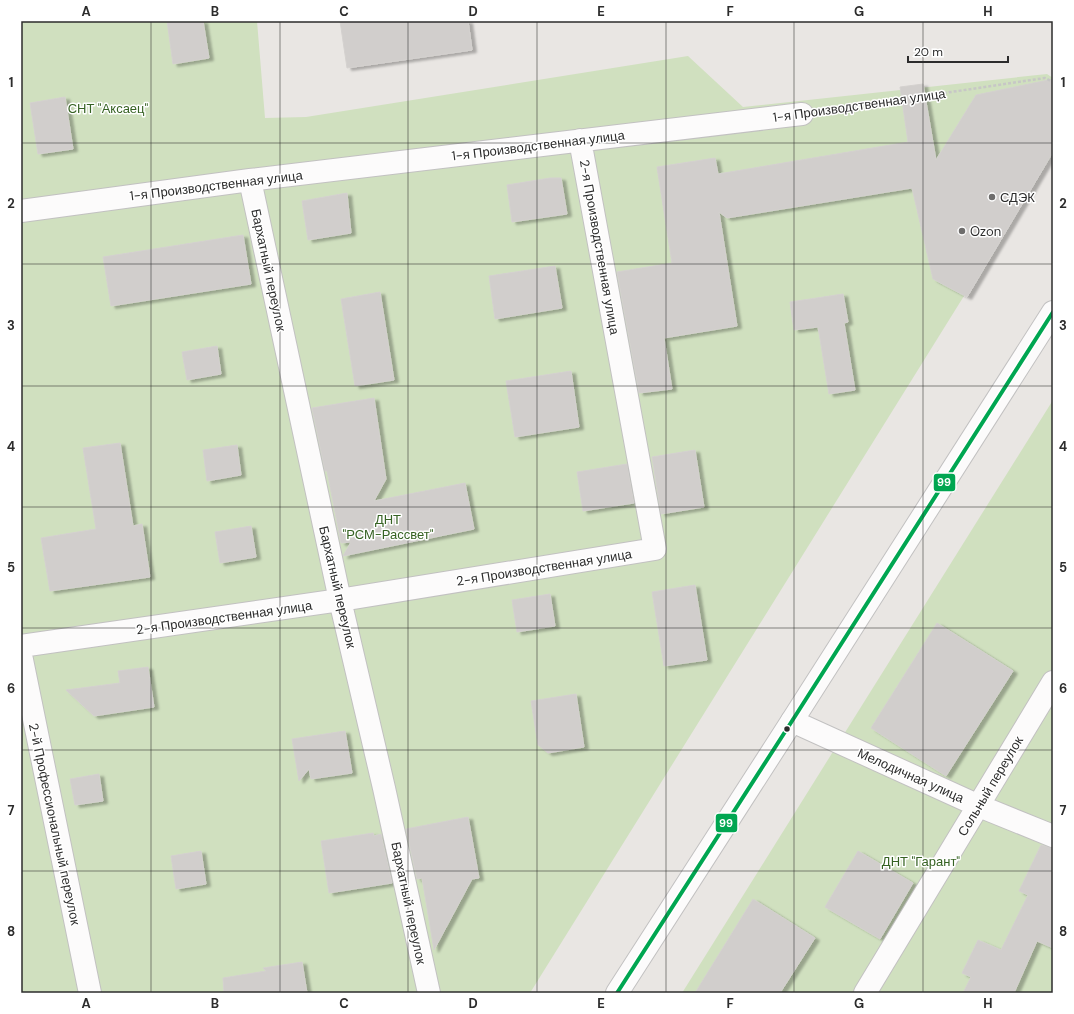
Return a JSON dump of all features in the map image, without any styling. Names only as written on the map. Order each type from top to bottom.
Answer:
[{"type":"street","name":"1-я Производственная улица","points":[[21,211],[250,180],[802,114]]},
{"type":"street","name":"2-я Производственная улица","points":[[21,646],[340,600],[656,549],[580,140]]},
{"type":"street","name":"Бархатный переулок","points":[[250,180],[340,600],[384,788],[429,993]]},
{"type":"street","points":[[616,993],[792,721],[1053,312]]},
{"type":"street","name":"2-й Профессиональный переулок","points":[[21,655],[90,993]]},
{"type":"street","name":"Сольный переулок","points":[[865,993],[1053,682]]},
{"type":"street","name":"Мелодичная улица","points":[[792,721],[979,806],[1053,836]]},
{"type":"path","name":"1-я Производственная улица","points":[[802,114],[1045,78],[1053,82]]},
{"type":"green space","name":"ДНТ \"РСМ-Рассвет\"","points":[[21,21],[257,21],[265,118],[306,117],[688,56],[743,107],[1047,74],[1053,78],[1053,153],[530,993],[21,993]]},
{"type":"green space","name":"ДНТ \"Гарант\"","points":[[1053,400],[1053,993],[682,993]]},
{"type":"building","points":[[167,21],[203,21],[209,58],[173,64]]},
{"type":"building","points":[[340,21],[468,21],[472,50],[347,68]]},
{"type":"building","points":[[1053,79],[1053,152],[967,297],[933,279],[912,188],[727,218],[719,212],[737,326],[664,338],[672,389],[639,393],[617,272],[672,263],[657,167],[715,158],[718,174],[908,142],[900,87],[923,84],[936,160],[976,95]]},
{"type":"building","points":[[65,97],[73,149],[38,154],[30,103]]},
{"type":"building","points":[[550,178],[561,178],[567,214],[512,222],[507,185]]},
{"type":"building","points":[[347,193],[351,233],[308,240],[302,201]]},
{"type":"building","points":[[243,235],[251,284],[111,306],[103,257]]},
{"type":"building","points":[[555,266],[562,308],[495,319],[489,276]]},
{"type":"building","points":[[380,292],[394,380],[355,386],[341,299]]},
{"type":"building","points":[[843,294],[848,322],[844,323],[855,390],[829,394],[818,327],[794,330],[790,302]]},
{"type":"building","points":[[217,346],[221,374],[187,380],[182,352]]},
{"type":"building","points":[[571,371],[579,427],[515,437],[506,381]]},
{"type":"building","points":[[374,398],[386,479],[374,501],[465,483],[474,529],[343,556],[351,542],[341,543],[327,471],[325,471],[312,408]]},
{"type":"building","points":[[120,443],[133,526],[142,524],[150,577],[50,591],[41,538],[96,529],[83,448]]},
{"type":"building","points":[[237,445],[241,475],[207,481],[203,450]]},
{"type":"building","points":[[695,450],[704,507],[661,514],[652,457]]},
{"type":"building","points":[[627,464],[634,503],[583,511],[577,472]]},
{"type":"building","points":[[251,526],[256,557],[220,563],[215,532]]},
{"type":"building","points":[[695,585],[707,660],[664,666],[652,592]]},
{"type":"building","points":[[550,594],[555,626],[517,632],[512,600]]},
{"type":"building","points":[[937,623],[1013,671],[946,776],[871,728]]},
{"type":"building","points":[[148,667],[154,707],[94,716],[66,690],[120,683],[118,671]]},
{"type":"building","points":[[576,694],[584,747],[548,753],[538,745],[531,701]]},
{"type":"building","points":[[345,731],[352,773],[311,779],[309,769],[299,781],[292,739]]},
{"type":"building","points":[[99,774],[103,801],[75,805],[70,779]]},
{"type":"building","points":[[468,817],[479,878],[472,879],[434,950],[422,878],[417,879],[406,829]]},
{"type":"building","points":[[373,833],[374,836],[381,834],[392,883],[329,893],[321,841]]},
{"type":"building","points":[[1041,845],[1053,848],[1053,948],[1037,941],[1014,993],[963,993],[971,977],[962,973],[978,940],[1001,950],[1028,895],[1019,891]]},
{"type":"building","points":[[201,851],[206,884],[176,889],[171,856]]},
{"type":"building","points":[[858,851],[913,883],[880,939],[825,907]]},
{"type":"building","points":[[753,899],[815,938],[780,993],[695,993]]},
{"type":"building","points":[[302,962],[307,993],[224,993],[223,978],[266,971],[263,968]]},
{"type":"transit line","name":"99","points":[[617,993],[1053,312]]},
{"type":"place","name":"СДЭК","points":[[992,197]]},
{"type":"place","name":"Ozon","points":[[962,231]]},
{"type":"park label","name":"СНТ \"Аксаец\"","points":[[108,108]]}]
